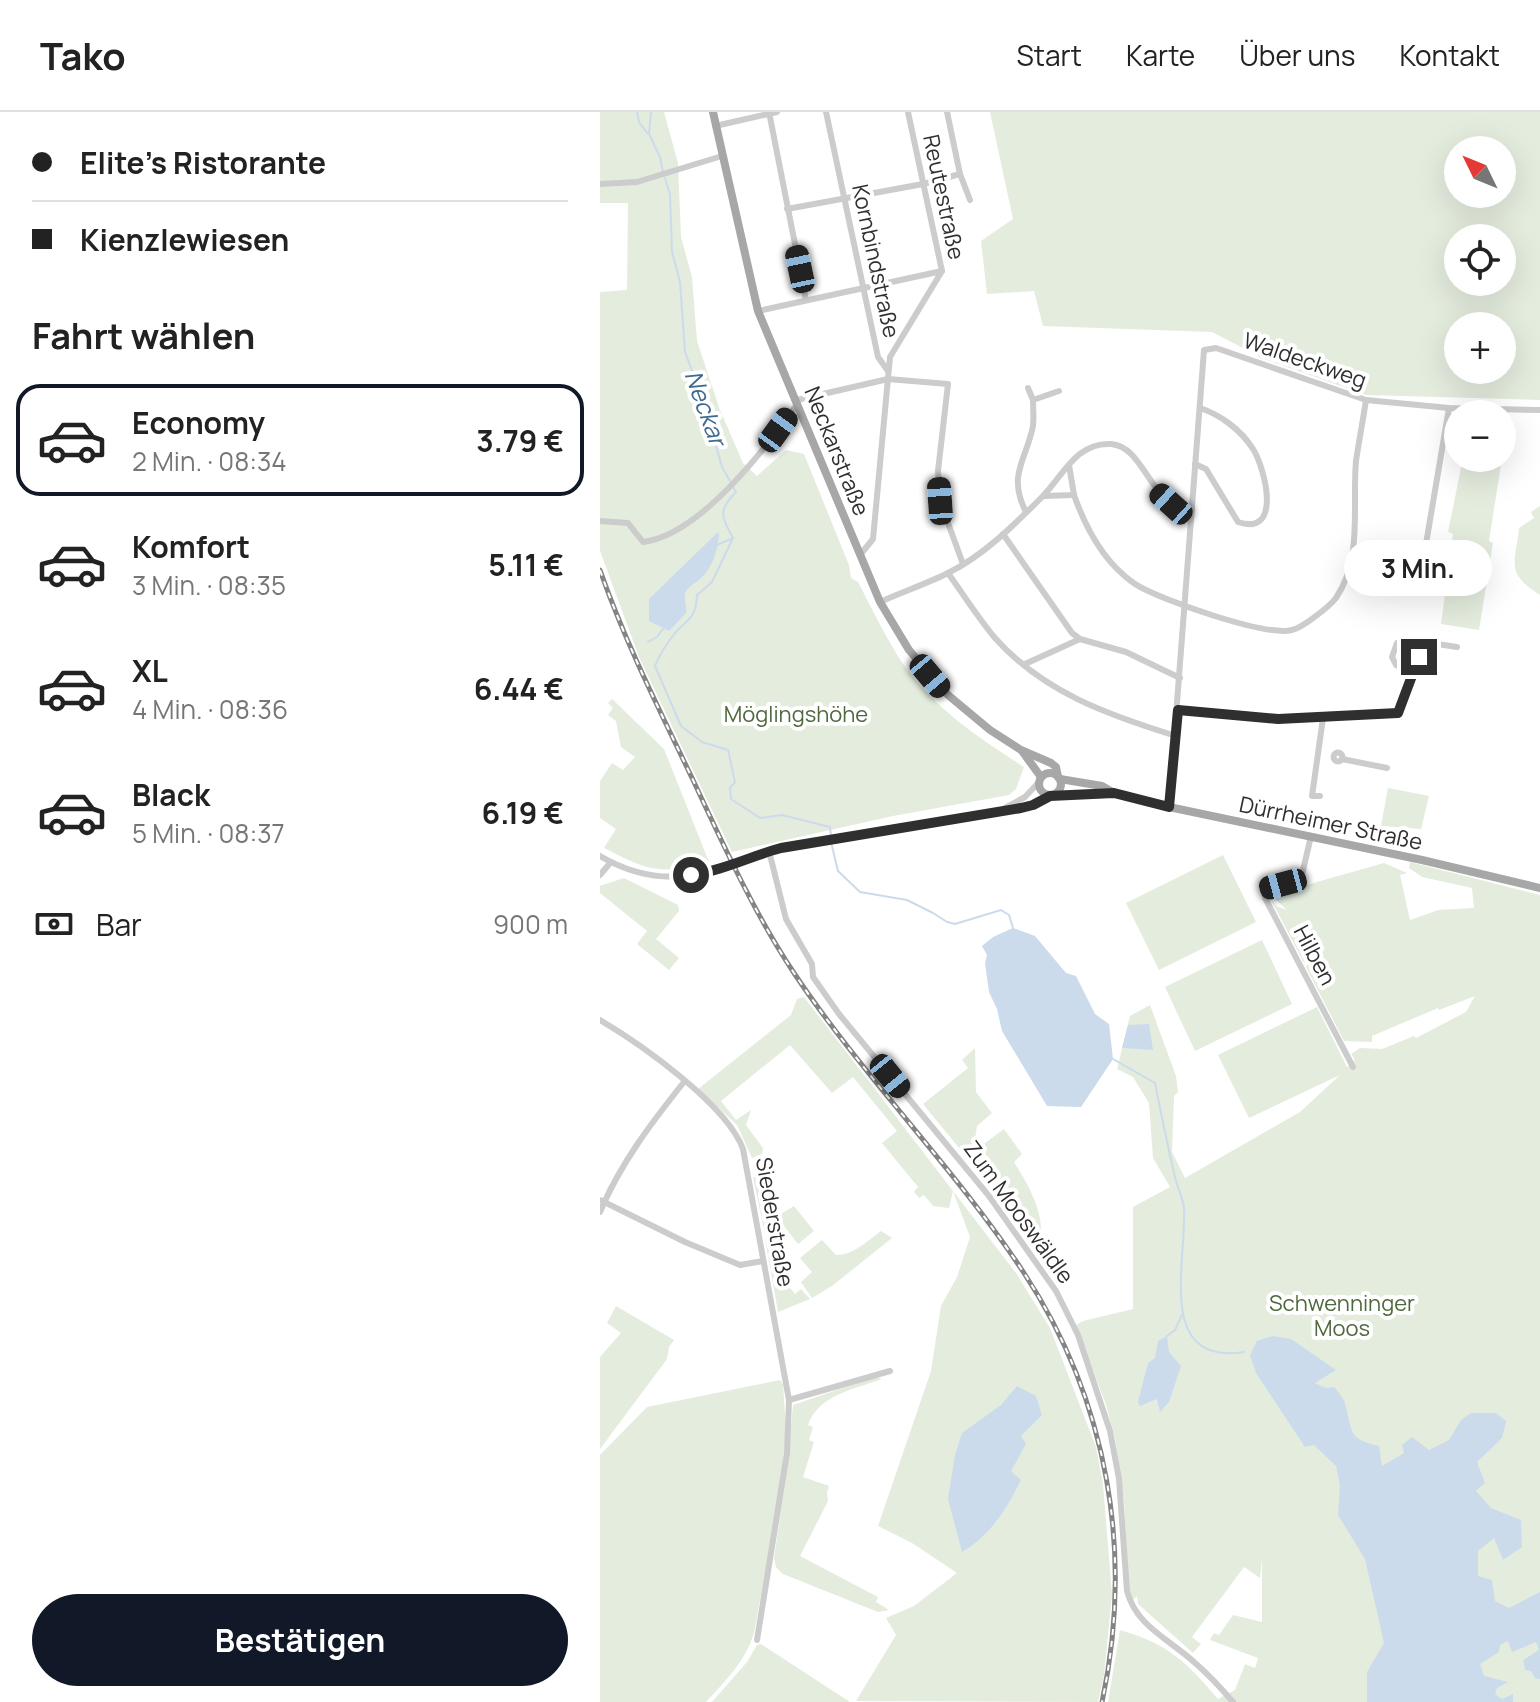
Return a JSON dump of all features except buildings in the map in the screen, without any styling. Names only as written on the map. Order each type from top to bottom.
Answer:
[{"type":"main road","name":"Neckarstraße","points":[[713,112],[758,311],[880,602],[909,650],[940,688],[990,730],[1056,767],[1059,778]]},
{"type":"main road","name":"Neckarstraße","points":[[1021,750],[1040,779]]},
{"type":"main road","points":[[1050,773],[1059,778],[1060,789],[1052,795],[1041,791],[1040,779],[1050,773]]},
{"type":"main road","name":"Dürrheimer Straße","points":[[1059,778],[1102,786],[1114,793],[1169,807],[1540,888]]},
{"type":"main road","name":"Dürrheimer Straße","points":[[1052,795],[1114,793]]},
{"type":"street","points":[[715,126],[772,112],[787,209],[806,300]]},
{"type":"street","name":"Kornbindstraße","points":[[826,112],[878,357],[888,375],[873,539],[860,555]]},
{"type":"street","name":"Reutestraße","points":[[888,375],[890,357],[942,271],[908,112]]},
{"type":"street","points":[[947,112],[960,174],[970,200]]},
{"type":"street","points":[[600,184],[637,182],[722,156]]},
{"type":"street","points":[[787,209],[923,184],[960,174]]},
{"type":"street","points":[[758,311],[942,271]]},
{"type":"street","name":"Waldeckweg","points":[[1200,408],[1204,350],[1216,348],[1366,400],[1444,408]]},
{"type":"street","points":[[600,521],[628,523],[643,542],[678,530],[750,467],[798,401],[888,375],[948,384],[938,471],[940,501],[963,564]]},
{"type":"street","points":[[1026,512],[1017,487],[1017,472],[1033,424],[1033,400],[1028,388]]},
{"type":"street","points":[[1033,400],[1059,391]]},
{"type":"street","points":[[1069,465],[1074,495],[1088,529],[1115,567],[1135,584],[1185,607],[1276,630],[1292,630],[1334,600],[1343,583],[1351,558],[1356,523],[1356,463],[1366,400]]},
{"type":"street","points":[[1169,807],[1176,736],[1195,464],[1200,408],[1231,425],[1254,450],[1267,488],[1267,508],[1256,523],[1247,525],[1238,522],[1206,469],[1195,464]]},
{"type":"street","name":"Waldeckweg","points":[[1516,409],[1540,410]]},
{"type":"street","points":[[1418,591],[1444,438]]},
{"type":"street","points":[[880,602],[963,564],[1003,534],[1043,496],[1082,450],[1094,445],[1122,447],[1171,504],[1179,509],[1192,510]]},
{"type":"street","points":[[1043,496],[1074,495]]},
{"type":"street","points":[[1003,534],[1072,633],[1080,639],[1126,652],[1180,678]]},
{"type":"street","points":[[948,573],[994,636],[1067,696],[1109,715],[1176,736]]},
{"type":"street","points":[[1413,673],[1396,665],[1392,657],[1397,643],[1408,638],[1457,647]]},
{"type":"street","points":[[1025,664],[1080,639]]},
{"type":"street","points":[[1178,710],[1278,719],[1398,713],[1424,642]]},
{"type":"street","points":[[1320,796],[1312,796],[1323,718]]},
{"type":"street","points":[[1342,759],[1387,768]]},
{"type":"street","points":[[1001,809],[1025,797],[1040,779]]},
{"type":"street","points":[[600,856],[639,874],[673,877],[706,873],[769,851],[1033,805],[1052,795]]},
{"type":"street","name":"Hilben","points":[[1311,836],[1301,879],[1265,889],[1265,898],[1353,1067]]},
{"type":"street","name":"Zum Mooswäldle","points":[[769,851],[786,919],[812,964],[813,977],[839,1014],[989,1196],[1056,1291],[1078,1335],[1110,1431],[1119,1479],[1129,1599],[1144,1623],[1192,1659],[1233,1702]]},
{"type":"street","points":[[600,875],[611,862]]},
{"type":"street","name":"Siederstraße","points":[[600,1020],[643,1048],[731,1126],[738,1137],[748,1172],[789,1400],[785,1467],[757,1640]]},
{"type":"street","points":[[600,1212],[602,1201],[650,1125],[684,1082]]},
{"type":"street","points":[[602,1201],[740,1265],[763,1261]]},
{"type":"street","points":[[789,1400],[890,1371]]},
{"type":"green space","name":"Möglingshöhe","points":[[600,112],[664,112],[678,163],[681,237],[692,277],[697,341],[720,410],[743,463],[757,476],[786,450],[804,454],[849,565],[851,578],[858,582],[908,671],[953,717],[1024,767],[1016,789],[1009,795],[893,816],[732,852],[639,657],[600,551],[600,292],[627,290],[628,203],[600,203]]},
{"type":"green space","points":[[990,112],[1540,112],[1540,400],[1366,395],[1264,359],[1212,332],[1043,326],[1034,291],[987,294],[981,241],[1013,219]]},
{"type":"green space","points":[[1460,472],[1500,472],[1489,541],[1493,543],[1479,630],[1441,624],[1453,534],[1448,532]]},
{"type":"green space","points":[[1540,506],[1540,595],[1521,580],[1515,558],[1519,528],[1534,518],[1531,512]]},
{"type":"green space","points":[[612,699],[664,749],[709,862],[678,869],[655,868],[632,862],[604,848],[616,829],[600,818],[600,781],[612,763],[623,770],[635,757],[621,747],[616,721],[608,715],[613,708],[608,703]]},
{"type":"green space","points":[[1388,788],[1429,796],[1421,829],[1381,826]]},
{"type":"green space","points":[[1223,855],[1256,922],[1159,970],[1126,903]]},
{"type":"green space","name":"Schwenninger Moos","points":[[1410,862],[1540,895],[1540,1702],[1108,1702],[1120,1630],[1164,1648],[1218,1699],[1235,1690],[1245,1664],[1255,1668],[1258,1658],[1210,1640],[1214,1633],[1219,1635],[1233,1615],[1262,1622],[1262,1559],[1260,1578],[1244,1567],[1192,1637],[1201,1644],[1193,1653],[1138,1604],[1137,1596],[1133,1600],[1129,1592],[1124,1501],[1115,1438],[1076,1325],[1133,1309],[1133,1207],[1170,1187],[1153,1158],[1149,1103],[1133,1077],[1117,1069],[1130,1016],[1150,1005],[1176,1076],[1178,1092],[1174,1096],[1172,1152],[1185,1178],[1300,1112],[1340,1075],[1249,1118],[1218,1055],[1317,1007],[1347,1067],[1355,1060],[1351,1054],[1360,1048],[1382,1049],[1414,1036],[1416,1038],[1466,1012],[1475,996],[1372,1036],[1372,1042],[1344,1041],[1306,967],[1310,960],[1304,963],[1269,896],[1276,906],[1287,910],[1271,895],[1384,863],[1407,873],[1400,875],[1410,920],[1438,910],[1474,908],[1472,888],[1422,877],[1409,868]]},
{"type":"green space","points":[[624,878],[678,905],[679,911],[656,939],[679,958],[669,970],[637,944],[647,931],[600,893],[600,886]]},
{"type":"green space","points":[[1262,940],[1292,1004],[1195,1051],[1165,987]]},
{"type":"green space","points":[[804,997],[1016,1273],[1050,1328],[1096,1447],[1103,1484],[1112,1595],[1104,1675],[1098,1702],[856,1701],[896,1635],[886,1618],[914,1606],[957,1573],[912,1543],[878,1526],[931,1371],[941,1306],[957,1277],[970,1237],[953,1191],[949,1208],[933,1206],[924,1195],[919,1198],[914,1192],[918,1187],[882,1143],[897,1131],[853,1077],[832,1093],[790,1045],[721,1101],[736,1120],[751,1110],[746,1125],[763,1148],[762,1154],[752,1158],[737,1125],[698,1089],[791,1015],[797,999]]},
{"type":"green space","points":[[975,1048],[976,1092],[992,1113],[977,1126],[975,1140],[981,1146],[1004,1129],[1022,1154],[1014,1162],[1032,1195],[1041,1222],[1041,1231],[1033,1238],[923,1104],[968,1068],[962,1060]]},
{"type":"green space","points":[[753,1177],[760,1177],[769,1221],[794,1206],[814,1231],[798,1244],[784,1226],[774,1234],[789,1253],[782,1259],[771,1235],[764,1230]]},
{"type":"green space","points":[[881,1231],[892,1238],[812,1298],[801,1282],[812,1272],[800,1258],[822,1240],[836,1255],[849,1253]]},
{"type":"green space","points":[[765,1238],[774,1259],[782,1268],[777,1272],[795,1294],[801,1289],[810,1299],[778,1312]]},
{"type":"green space","points":[[616,1306],[674,1340],[667,1359],[600,1449],[600,1357],[621,1333],[607,1323]]},
{"type":"green space","points":[[875,1377],[882,1379],[829,1400],[813,1415],[808,1425],[813,1427],[809,1440],[814,1442],[803,1477],[829,1486],[828,1501],[800,1556],[878,1597],[876,1602],[889,1610],[878,1612],[783,1574],[776,1567],[774,1558],[793,1405]]},
{"type":"green space","points":[[780,1380],[783,1384],[786,1431],[780,1492],[754,1633],[746,1653],[706,1702],[600,1702],[600,1455],[647,1407]]},
{"type":"green space","points":[[761,1644],[850,1702],[712,1702],[747,1662],[757,1645]]},
{"type":"water","points":[[717,533],[711,565],[685,594],[686,613],[669,631],[649,621],[649,599]]},
{"type":"water","points":[[1013,928],[1035,936],[1066,973],[1076,976],[1095,1014],[1109,1024],[1113,1059],[1081,1107],[1047,1106],[1002,1031],[989,992],[985,963],[987,955],[982,946]]},
{"type":"water","points":[[1149,1024],[1153,1050],[1122,1048],[1128,1025]]},
{"type":"water","points":[[1167,1336],[1169,1352],[1181,1366],[1169,1402],[1160,1412],[1157,1399],[1140,1406],[1138,1402],[1148,1363],[1155,1358],[1158,1341]]},
{"type":"water","points":[[1273,1336],[1291,1339],[1336,1370],[1315,1383],[1326,1388],[1334,1387],[1339,1393],[1353,1432],[1361,1440],[1379,1446],[1382,1466],[1404,1453],[1402,1445],[1412,1437],[1429,1450],[1449,1440],[1461,1420],[1471,1413],[1496,1413],[1506,1421],[1502,1438],[1477,1462],[1485,1483],[1476,1491],[1491,1508],[1521,1520],[1522,1547],[1503,1560],[1494,1538],[1478,1551],[1478,1576],[1492,1580],[1495,1601],[1509,1608],[1540,1592],[1540,1679],[1525,1670],[1523,1660],[1539,1650],[1536,1642],[1512,1652],[1508,1641],[1500,1645],[1499,1652],[1480,1664],[1484,1676],[1508,1682],[1497,1688],[1495,1694],[1502,1699],[1513,1694],[1513,1702],[1367,1702],[1367,1672],[1384,1643],[1365,1559],[1338,1515],[1340,1486],[1336,1466],[1314,1445],[1305,1447],[1256,1373],[1250,1355],[1257,1341]]},
{"type":"water","points":[[1017,1386],[1036,1396],[1042,1415],[1021,1436],[1026,1444],[1011,1471],[1021,1480],[997,1520],[981,1538],[962,1552],[948,1499],[962,1433],[1001,1405]]},
{"type":"waterway","name":"Neckar","points":[[637,112],[639,122],[648,134]]},
{"type":"waterway","name":"Neckar","points":[[651,112],[649,134],[663,172]]},
{"type":"waterway","name":"Neckar","points":[[665,178],[670,194],[672,252],[680,282],[685,352],[702,397],[722,467],[730,481]]},
{"type":"waterway","name":"Neckar","points":[[717,545],[733,538],[723,514],[726,504],[736,492],[733,487]]},
{"type":"waterway","points":[[733,538],[712,582],[697,595],[693,613],[669,641],[655,666],[681,726],[702,742],[728,750],[735,782],[730,788],[731,799],[760,818],[782,815],[830,827],[831,836]]},
{"type":"waterway","name":"Neckar","points":[[648,642],[657,637],[665,626]]},
{"type":"waterway","points":[[831,842],[838,871],[860,892],[907,900],[955,924],[1001,910],[1009,915],[1013,928]]},
{"type":"waterway","points":[[1113,1059],[1155,1083],[1184,1208],[1181,1281],[1187,1327],[1198,1343],[1216,1352],[1244,1352]]},
{"type":"waterway","points":[[1167,1336],[1175,1330],[1182,1315]]},
{"type":"railway","points":[[600,570],[656,702],[740,879],[779,950],[821,1012],[997,1234],[1053,1322],[1076,1373],[1094,1426],[1114,1535],[1115,1590],[1111,1646],[1102,1702]]},
{"type":"route","points":[[691,875],[781,848],[1021,808],[1054,795],[1114,793],[1169,807],[1178,710],[1278,719],[1398,713],[1419,657]]}]
